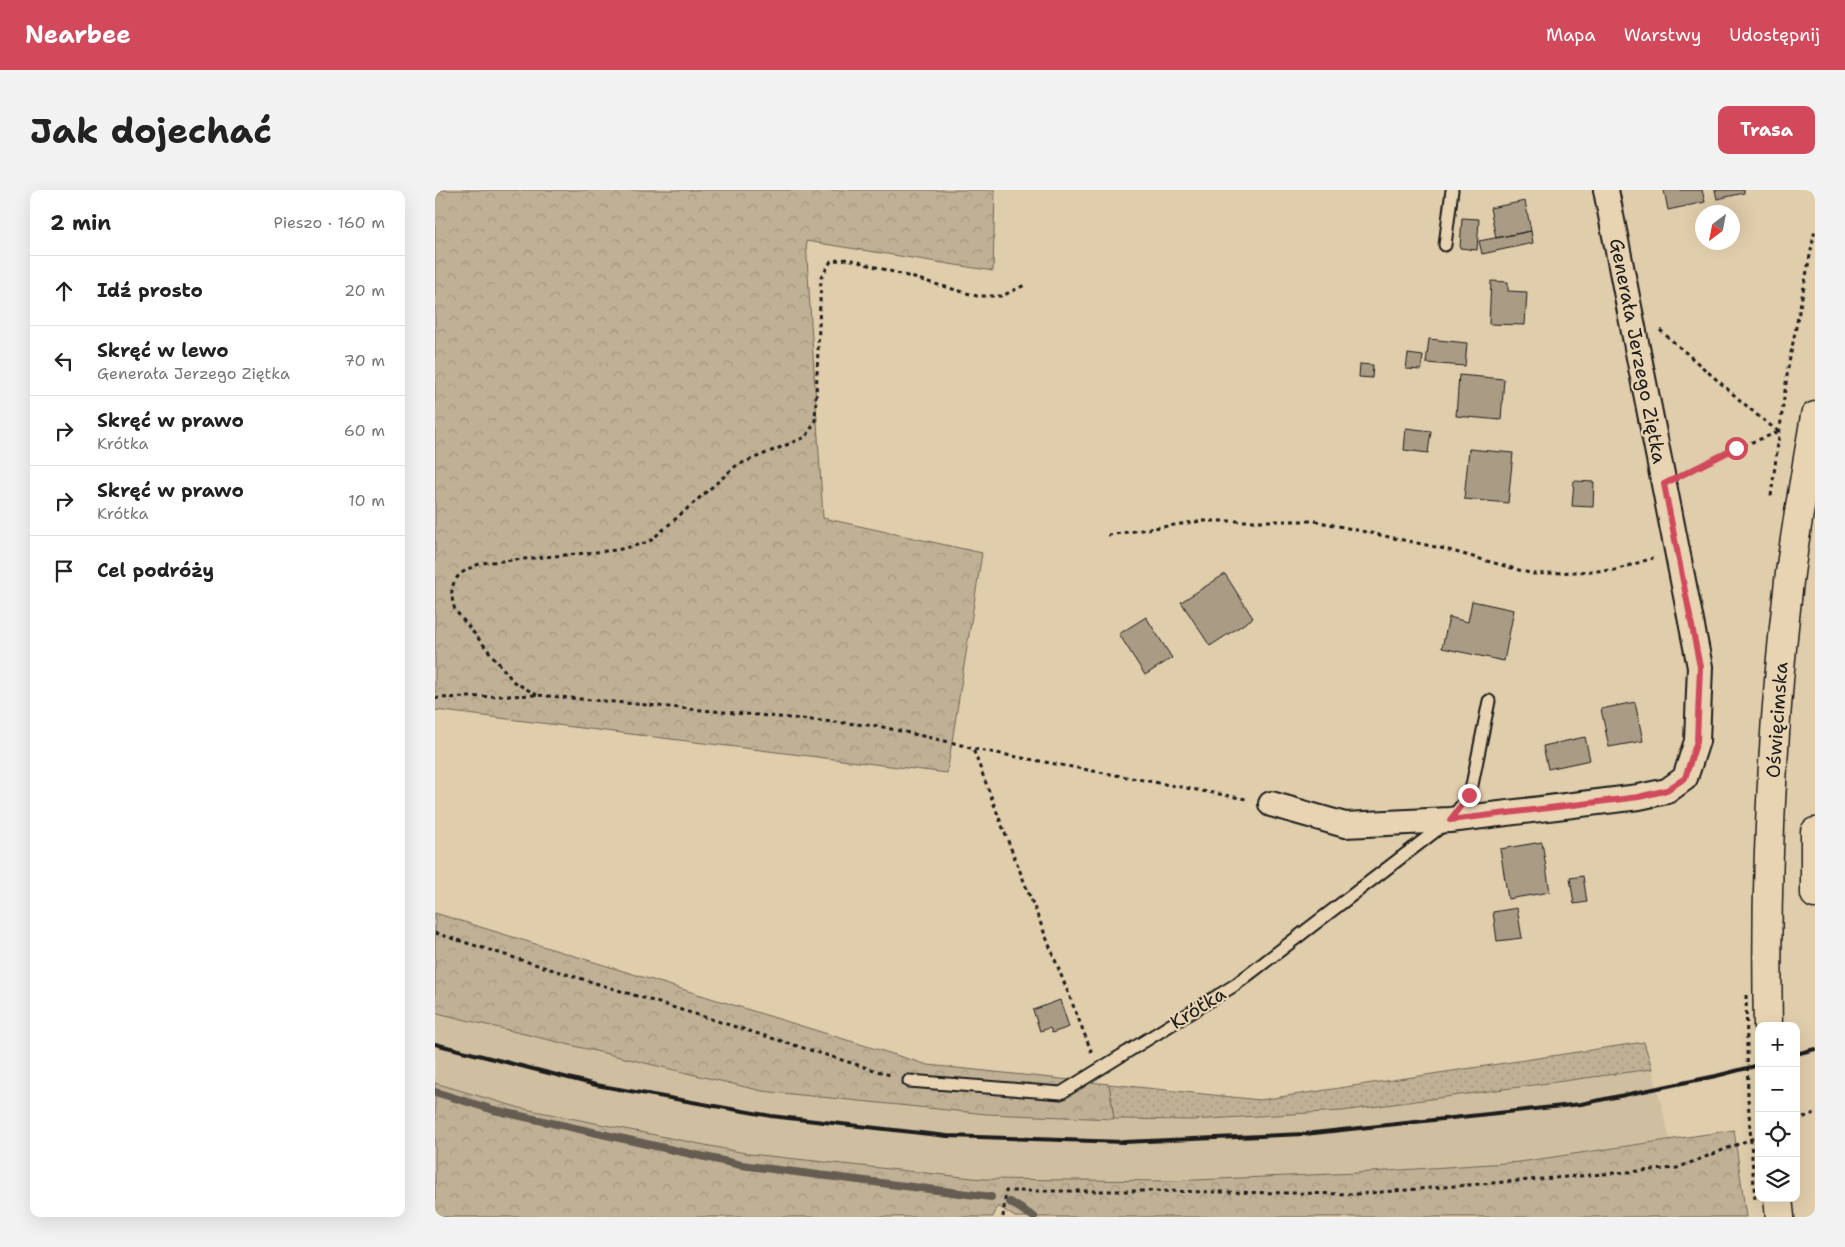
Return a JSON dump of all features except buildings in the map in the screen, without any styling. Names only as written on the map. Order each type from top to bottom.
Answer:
[{"type":"main road","name":"Oświęcimska","points":[[1767,1022],[1756,993],[1773,784],[1779,677],[1790,578],[1815,416]]},
{"type":"main road","points":[[1815,832],[1815,894]]},
{"type":"main road","points":[[1769,1202],[1781,1217]]},
{"type":"street","name":"Generała Jerzego Ziętka","points":[[1450,820],[1639,797],[1667,790],[1685,778],[1697,741],[1700,667],[1606,190]]},
{"type":"street","points":[[1271,804],[1345,825],[1450,820]]},
{"type":"lane","points":[[1445,245],[1452,190]]},
{"type":"lane","name":"Krótka","points":[[909,1081],[1061,1093],[1235,985],[1450,820],[1469,795],[1489,700]]},
{"type":"path","points":[[537,695],[514,682],[455,610],[451,596],[454,580],[468,568],[482,563],[617,550],[649,542],[737,465],[807,437],[815,422],[821,278],[831,261],[847,259],[977,296],[1002,296],[1027,284]]},
{"type":"path","points":[[1629,302],[1757,415],[1779,432],[1736,448],[1664,484]]},
{"type":"path","points":[[1108,535],[1201,521],[1315,521],[1445,549],[1533,574],[1615,570],[1677,551]]},
{"type":"path","points":[[435,698],[537,695],[878,726],[973,749],[1271,804]]},
{"type":"path","points":[[973,749],[1009,845],[1099,1070]]},
{"type":"path","points":[[435,933],[909,1081]]},
{"type":"path","points":[[1756,993],[1748,1098],[1759,1157]]},
{"type":"path","points":[[1800,1119],[1815,1113]]},
{"type":"path","points":[[1003,1217],[1006,1191],[1357,1194],[1677,1168],[1755,1138]]},
{"type":"shaded area","points":[[435,1012],[986,1114],[1192,1120],[1342,1111],[1652,1069],[1670,1139],[1520,1162],[1356,1173],[1172,1181],[982,1179],[750,1154],[520,1108],[435,1083]]},
{"type":"green space","points":[[435,190],[995,190],[993,271],[806,241],[823,518],[982,553],[947,773],[435,710]]},
{"type":"green space","points":[[435,913],[928,1065],[1109,1084],[1114,1119],[986,1114],[762,1091],[441,1014],[435,1012]]},
{"type":"green space","points":[[1644,1042],[1652,1069],[1342,1111],[1192,1120],[1114,1119],[1109,1084],[1260,1100]]},
{"type":"green space","points":[[435,1083],[520,1108],[750,1154],[982,1179],[1172,1181],[1356,1173],[1520,1162],[1734,1130],[1746,1217],[1015,1217],[998,1206],[993,1217],[435,1217]]},
{"type":"waterway","points":[[435,1092],[494,1110],[741,1165],[991,1197]]},
{"type":"waterway","points":[[1010,1202],[1034,1217]]},
{"type":"railway","points":[[435,1044],[596,1085],[771,1116],[947,1136],[1124,1142],[1305,1134],[1581,1104],[1755,1066]]},
{"type":"railway","points":[[1800,1053],[1815,1049]]},
{"type":"route","points":[[1469,795],[1450,820],[1639,797],[1667,790],[1685,778],[1697,741],[1700,667],[1664,484],[1736,448]]}]
